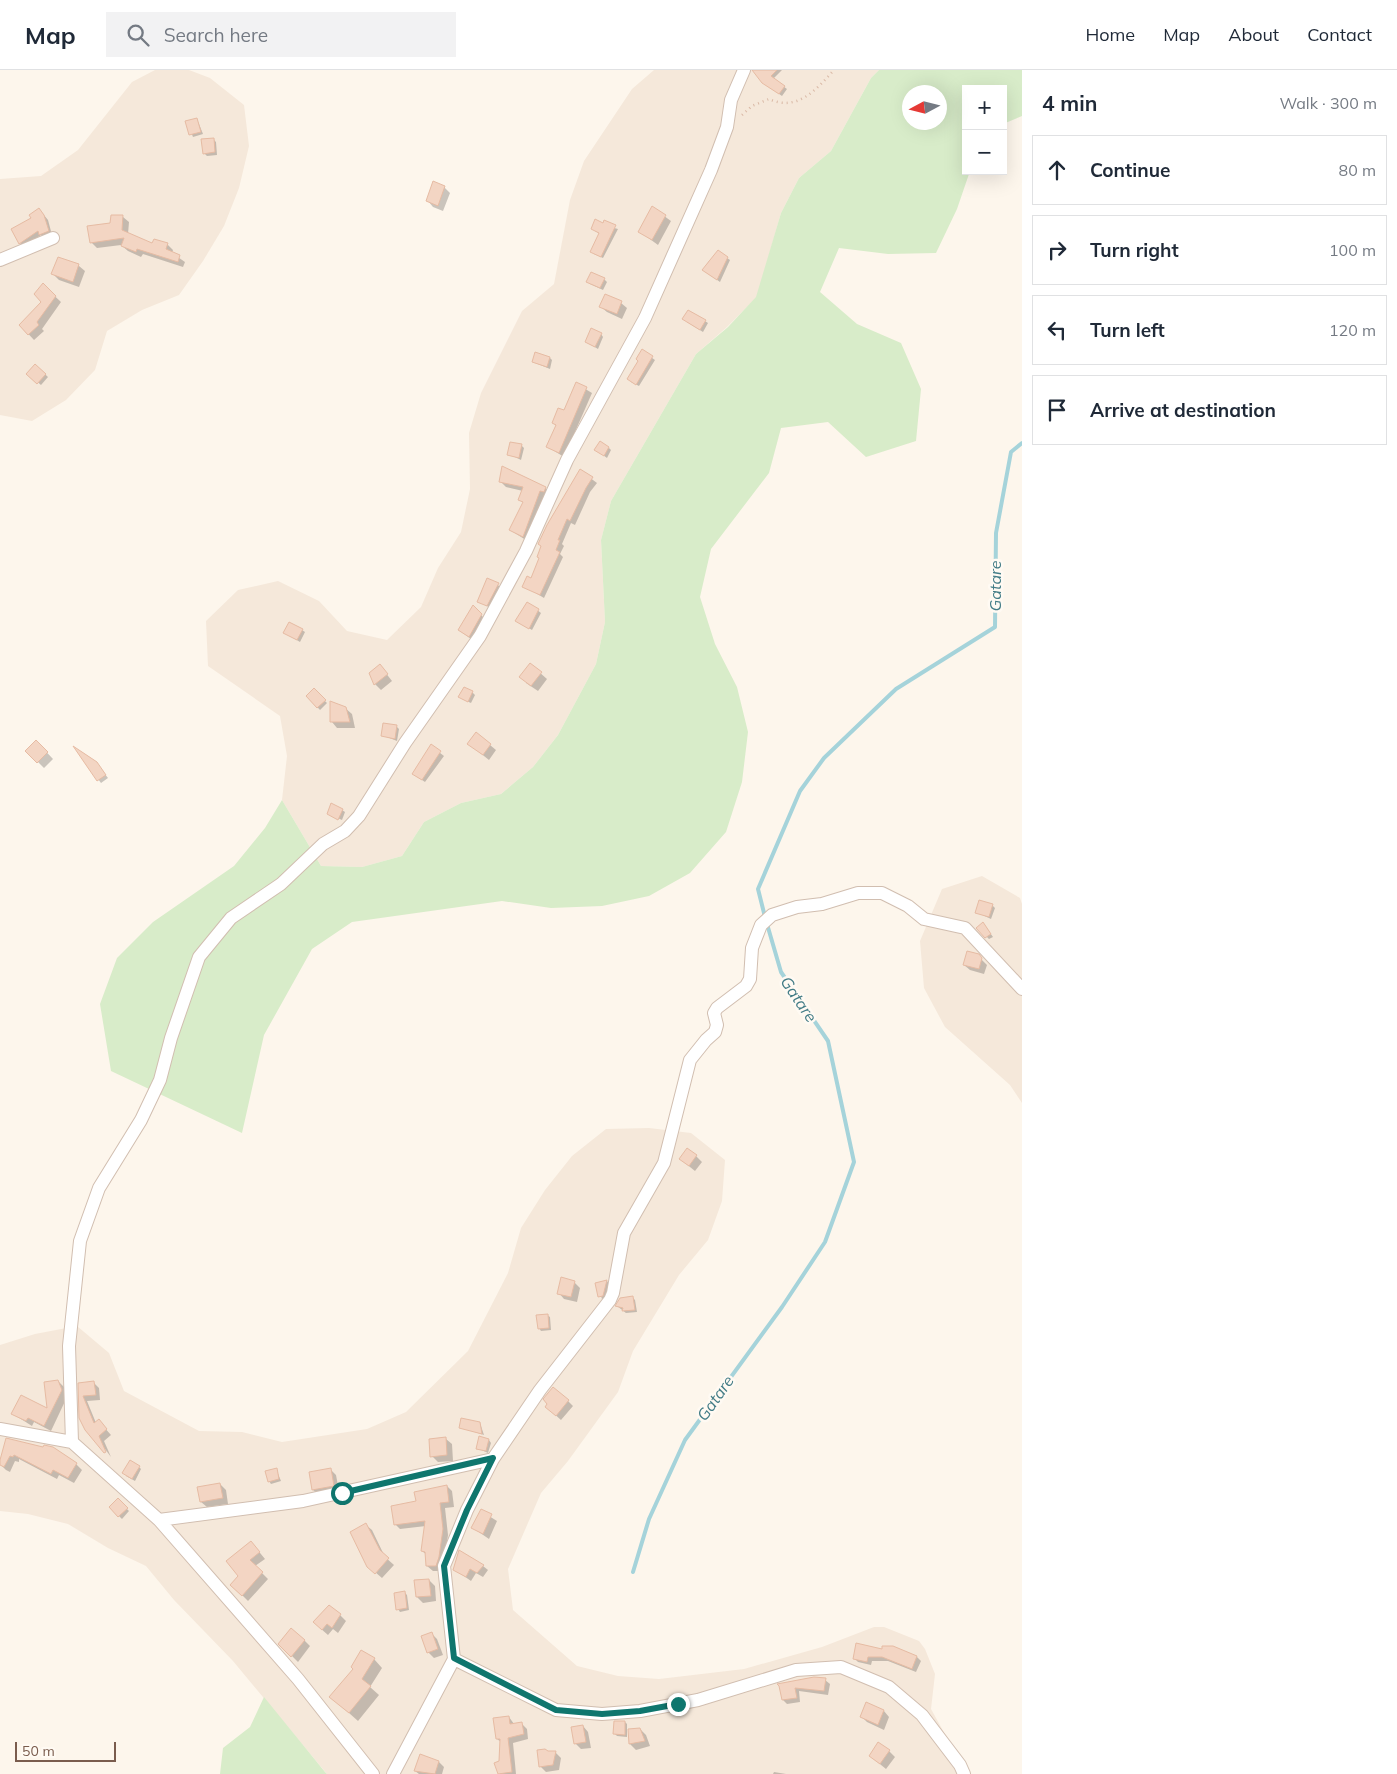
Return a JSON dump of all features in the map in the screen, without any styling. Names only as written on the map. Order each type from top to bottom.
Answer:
[{"type":"street","points":[[72,1442],[69,1346],[80,1241],[99,1188],[141,1120],[160,1080],[170,1038],[200,957],[231,918],[281,884],[323,844],[345,831],[359,816],[405,743],[480,636],[526,551],[567,460],[645,318],[711,170],[727,127],[731,100],[744,70]]},
{"type":"street","points":[[0,260],[53,238]]},
{"type":"street","points":[[393,1774],[454,1658],[444,1566],[467,1510],[493,1458],[540,1390],[610,1300],[613,1293],[624,1233],[664,1163],[690,1060],[715,1032],[717,1025],[714,1012],[746,986],[750,979],[752,948],[761,924],[772,915],[797,907],[822,904],[858,893],[882,893],[908,906],[924,919],[965,928],[1022,989]]},
{"type":"street","points":[[0,1429],[72,1442],[158,1520],[298,1679],[373,1774]]},
{"type":"street","points":[[158,1520],[303,1501],[493,1458]]},
{"type":"street","points":[[454,1658],[556,1710],[602,1714],[640,1711],[698,1700],[796,1670],[841,1667],[889,1687],[922,1715],[960,1765],[964,1774]]},
{"type":"path","points":[[727,127],[752,106],[769,99],[782,105],[797,103],[834,70]]},
{"type":"shaded area","points":[[155,70],[189,70],[210,78],[244,105],[249,146],[239,188],[224,226],[203,261],[179,295],[142,310],[107,331],[95,370],[66,400],[32,421],[0,415],[0,179],[41,176],[78,150],[132,82]]},
{"type":"shaded area","points":[[654,70],[879,70],[871,78],[831,151],[799,178],[781,213],[757,297],[696,354],[611,501],[601,540],[605,622],[596,664],[558,735],[533,767],[501,794],[461,803],[424,822],[402,856],[362,867],[321,866],[282,800],[287,756],[280,716],[208,666],[206,621],[238,590],[278,581],[319,601],[347,631],[387,640],[421,607],[438,568],[461,532],[470,489],[469,433],[481,393],[522,311],[554,284],[570,200],[584,161],[632,89]]},
{"type":"shaded area","points":[[982,876],[1020,898],[1022,904],[1022,1103],[1010,1085],[945,1027],[924,988],[920,941],[942,889]]},
{"type":"shaded area","points":[[649,1128],[691,1133],[725,1160],[722,1201],[708,1240],[679,1275],[633,1351],[618,1392],[568,1461],[541,1493],[508,1569],[513,1610],[577,1666],[618,1676],[659,1679],[744,1669],[822,1647],[874,1627],[884,1627],[919,1641],[925,1649],[935,1674],[931,1709],[967,1774],[327,1774],[233,1661],[174,1600],[146,1566],[108,1548],[68,1524],[28,1514],[0,1511],[0,1345],[35,1334],[77,1326],[109,1353],[124,1391],[199,1431],[242,1432],[282,1442],[367,1429],[406,1412],[468,1351],[508,1273],[521,1228],[545,1190],[572,1156],[606,1129]]},
{"type":"green space","points":[[879,70],[1022,70],[1022,116],[1007,122],[1007,85],[962,85],[962,175],[969,175],[957,209],[936,253],[888,254],[839,248],[820,292],[857,324],[901,343],[921,389],[916,441],[866,457],[828,422],[781,428],[769,473],[711,549],[700,597],[715,644],[737,687],[748,732],[742,782],[726,832],[690,873],[649,896],[602,906],[551,908],[502,901],[352,922],[312,949],[264,1035],[242,1133],[111,1071],[100,1004],[117,958],[153,922],[234,866],[265,828],[282,800],[321,866],[362,867],[402,856],[424,822],[461,803],[501,794],[533,767],[558,735],[596,664],[605,622],[601,540],[611,501],[696,354],[728,327],[756,297],[781,213],[799,178],[831,151],[871,78]]},
{"type":"green space","points":[[264,1697],[327,1774],[220,1774],[223,1748],[250,1727]]},
{"type":"building","points":[[752,70],[777,70],[771,76],[785,86],[779,94],[762,83]]},
{"type":"building","points":[[197,118],[201,132],[189,135],[185,121]]},
{"type":"building","points":[[214,138],[215,152],[203,154],[201,139]]},
{"type":"building","points":[[433,181],[445,186],[438,206],[426,201]]},
{"type":"building","points":[[652,206],[666,215],[652,240],[638,232]]},
{"type":"building","points":[[39,208],[44,215],[49,231],[39,235],[38,231],[19,244],[11,229],[31,218],[29,215]]},
{"type":"building","points":[[111,215],[123,215],[122,230],[152,243],[154,239],[168,243],[166,249],[180,255],[178,262],[137,249],[136,252],[121,246],[124,238],[90,243],[87,226],[110,223]]},
{"type":"building","points":[[595,219],[603,223],[604,220],[616,225],[601,257],[590,252],[599,233],[591,229]]},
{"type":"building","points":[[718,250],[728,257],[717,280],[702,270]]},
{"type":"building","points":[[58,257],[79,264],[73,282],[51,274]]},
{"type":"building","points":[[591,272],[605,278],[600,288],[586,282]]},
{"type":"building","points":[[43,283],[56,296],[37,322],[39,325],[28,335],[19,325],[41,302],[34,294]]},
{"type":"building","points":[[605,294],[622,301],[617,314],[599,307]]},
{"type":"building","points":[[688,310],[706,320],[700,330],[682,319]]},
{"type":"building","points":[[591,328],[602,333],[595,347],[585,342]]},
{"type":"building","points":[[642,349],[653,356],[636,385],[627,379],[638,361],[636,359]]},
{"type":"building","points":[[535,352],[550,357],[547,367],[532,362]]},
{"type":"building","points":[[35,364],[46,374],[37,384],[26,374]]},
{"type":"building","points":[[576,382],[587,387],[559,453],[546,447],[556,425],[552,423],[558,408],[564,410]]},
{"type":"building","points":[[600,441],[609,447],[604,456],[594,450]]},
{"type":"building","points":[[510,442],[522,444],[519,458],[507,455]]},
{"type":"building","points":[[502,466],[546,487],[544,492],[540,491],[523,537],[509,530],[523,502],[518,500],[523,487],[499,482]]},
{"type":"building","points":[[580,469],[593,477],[570,521],[567,519],[558,540],[560,540],[556,550],[560,552],[540,595],[522,587],[527,576],[531,578],[539,558],[537,557],[541,546],[538,544],[547,525]]},
{"type":"building","points":[[487,578],[499,583],[487,606],[477,602]]},
{"type":"building","points":[[527,602],[539,609],[529,629],[515,621]]},
{"type":"building","points":[[473,605],[482,614],[469,637],[458,630]]},
{"type":"building","points":[[289,622],[303,629],[297,640],[283,633]]},
{"type":"building","points":[[530,663],[542,672],[531,686],[519,677]]},
{"type":"building","points":[[380,664],[388,674],[374,685],[369,673]]},
{"type":"building","points":[[464,687],[473,691],[468,702],[458,697]]},
{"type":"building","points":[[314,688],[326,700],[317,708],[306,696]]},
{"type":"building","points":[[330,701],[346,707],[350,722],[330,722]]},
{"type":"building","points":[[383,723],[397,725],[395,739],[381,736]]},
{"type":"building","points":[[476,732],[491,744],[483,755],[467,744]]},
{"type":"building","points":[[36,740],[48,752],[37,763],[25,751]]},
{"type":"building","points":[[431,744],[441,751],[422,780],[412,774]]},
{"type":"building","points":[[73,746],[97,762],[106,775],[97,781]]},
{"type":"building","points":[[331,803],[343,809],[338,820],[327,814]]},
{"type":"building","points":[[979,900],[993,904],[989,917],[975,913]]},
{"type":"building","points":[[983,922],[991,934],[985,938],[976,928]]},
{"type":"building","points":[[967,951],[979,954],[982,958],[979,969],[963,965]]},
{"type":"building","points":[[687,1148],[697,1155],[689,1166],[679,1159]]},
{"type":"building","points":[[561,1277],[575,1281],[571,1297],[557,1294]]},
{"type":"building","points":[[607,1280],[603,1296],[598,1297],[595,1283]]},
{"type":"building","points":[[633,1296],[635,1310],[622,1311],[623,1308],[615,1306],[620,1298]]},
{"type":"building","points":[[548,1314],[549,1328],[538,1329],[536,1315]]},
{"type":"building","points":[[58,1380],[62,1390],[44,1426],[28,1418],[26,1421],[11,1414],[21,1395],[47,1408],[44,1382]]},
{"type":"building","points":[[94,1381],[96,1395],[83,1396],[94,1423],[99,1419],[107,1429],[99,1436],[106,1452],[104,1453],[85,1430],[79,1418],[78,1383]]},
{"type":"building","points":[[553,1387],[569,1400],[556,1416],[545,1407],[547,1404],[543,1399]]},
{"type":"building","points":[[461,1418],[480,1422],[482,1434],[459,1428]]},
{"type":"building","points":[[479,1436],[489,1439],[486,1451],[476,1449]]},
{"type":"building","points":[[446,1437],[447,1455],[430,1457],[429,1439]]},
{"type":"building","points":[[6,1438],[43,1447],[44,1445],[53,1447],[77,1463],[68,1478],[53,1470],[51,1474],[14,1455],[13,1457],[10,1456],[4,1467],[0,1465],[0,1460]]},
{"type":"building","points":[[130,1460],[140,1466],[132,1479],[122,1473]]},
{"type":"building","points":[[277,1468],[279,1479],[268,1482],[265,1471]]},
{"type":"building","points":[[331,1468],[334,1486],[312,1490],[309,1472]]},
{"type":"building","points":[[220,1483],[223,1498],[200,1502],[197,1487]]},
{"type":"building","points":[[447,1485],[449,1502],[440,1503],[443,1529],[439,1557],[436,1566],[426,1566],[425,1552],[421,1551],[425,1521],[394,1525],[391,1506],[416,1501],[414,1492]]},
{"type":"building","points":[[118,1498],[128,1508],[118,1517],[109,1507]]},
{"type":"building","points":[[481,1509],[492,1514],[483,1534],[471,1528]]},
{"type":"building","points":[[366,1523],[380,1550],[389,1558],[375,1574],[367,1567],[350,1532]]},
{"type":"building","points":[[251,1541],[260,1552],[250,1560],[263,1572],[242,1596],[230,1585],[238,1576],[226,1561]]},
{"type":"building","points":[[459,1550],[484,1565],[477,1573],[470,1569],[466,1577],[453,1570]]},
{"type":"building","points":[[429,1579],[431,1596],[416,1597],[414,1580]]},
{"type":"building","points":[[405,1591],[407,1608],[396,1610],[394,1593]]},
{"type":"building","points":[[329,1605],[341,1614],[332,1628],[327,1624],[322,1630],[313,1622]]},
{"type":"building","points":[[291,1628],[305,1640],[291,1657],[278,1644]]},
{"type":"building","points":[[432,1632],[438,1649],[427,1653],[421,1636]]},
{"type":"building","points":[[856,1643],[882,1649],[882,1646],[893,1646],[917,1656],[912,1669],[882,1657],[868,1657],[867,1662],[853,1659]]},
{"type":"building","points":[[361,1650],[375,1658],[362,1679],[371,1686],[349,1713],[329,1697],[353,1669],[351,1667]]},
{"type":"building","points":[[814,1677],[826,1678],[824,1691],[795,1688],[797,1698],[782,1700],[777,1684]]},
{"type":"building","points":[[866,1702],[884,1710],[878,1725],[860,1717]]},
{"type":"building","points":[[509,1716],[510,1724],[522,1722],[524,1734],[508,1738],[512,1772],[498,1774],[494,1763],[499,1761],[500,1739],[496,1739],[493,1718]]},
{"type":"building","points":[[614,1721],[625,1721],[625,1735],[613,1734]]},
{"type":"building","points":[[583,1725],[586,1742],[574,1744],[571,1727]]},
{"type":"building","points":[[640,1728],[645,1741],[629,1744],[628,1729]]},
{"type":"building","points":[[878,1742],[890,1750],[880,1764],[869,1756]]},
{"type":"building","points":[[537,1750],[556,1751],[553,1765],[539,1767]]},
{"type":"building","points":[[420,1754],[439,1761],[435,1774],[414,1771]]},
{"type":"waterway","name":"Gatare","points":[[765,917],[758,889],[800,791],[824,758],[896,689],[995,627],[996,533],[1011,452],[1022,443]]},
{"type":"waterway","name":"Gatare","points":[[633,1572],[649,1519],[685,1440],[782,1307],[825,1242],[854,1162],[828,1041],[781,972],[767,924]]},
{"type":"route","points":[[342,1493],[493,1458],[467,1510],[444,1566],[454,1658],[556,1710],[602,1714],[640,1711],[678,1704]]}]
